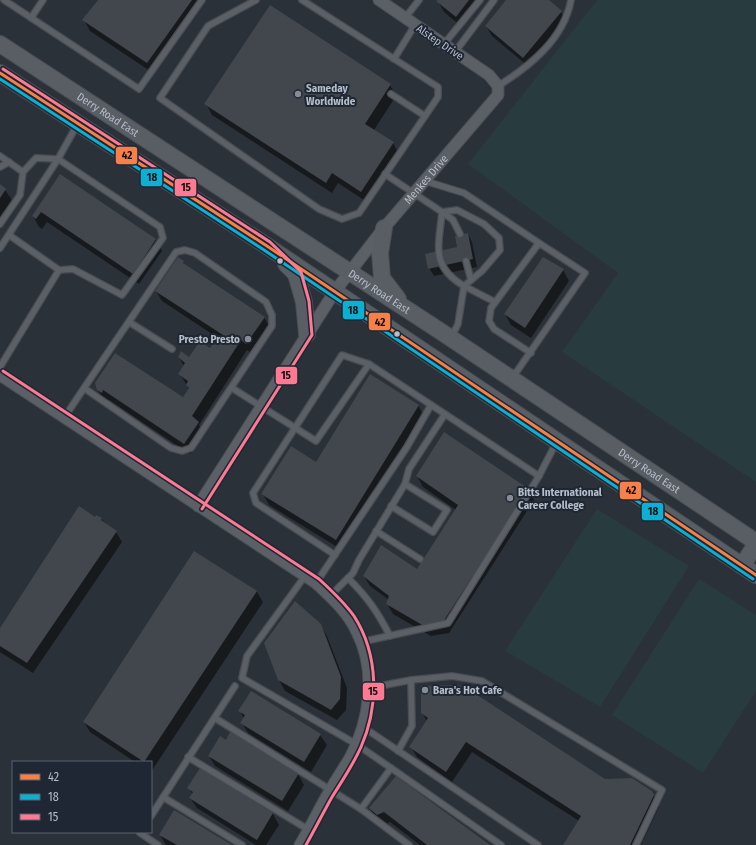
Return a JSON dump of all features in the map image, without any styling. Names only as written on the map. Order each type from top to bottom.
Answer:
[{"type":"main road","name":"Derry Road East","points":[[0,44],[450,338],[756,543]]},
{"type":"main road","name":"Derry Road East","points":[[0,73],[335,291],[756,575]]},
{"type":"main road","points":[[384,228],[380,253],[382,278],[405,309]]},
{"type":"main road","points":[[267,246],[296,274],[304,302],[307,334]]},
{"type":"main road","points":[[742,566],[756,543]]},
{"type":"street","name":"Alstep Drive","points":[[379,0],[489,75],[498,86]]},
{"type":"street","name":"Menkes Drive","points":[[198,506],[335,291],[384,228],[498,95],[498,86]]},
{"type":"street","points":[[0,375],[316,583],[342,608],[358,632],[368,669],[369,706],[351,757],[330,790],[300,845]]},
{"type":"lane","points":[[4,0],[139,89],[202,0]]},
{"type":"lane","points":[[31,18],[43,0]]},
{"type":"lane","points":[[256,0],[208,26],[160,98],[319,209],[342,219],[358,213],[438,98],[438,88],[302,0]]},
{"type":"lane","points":[[406,18],[420,0]]},
{"type":"lane","points":[[444,44],[480,0]]},
{"type":"lane","points":[[455,52],[494,0]]},
{"type":"lane","points":[[498,86],[526,68],[543,52],[567,18],[571,0]]},
{"type":"lane","points":[[394,59],[415,25]]},
{"type":"lane","points":[[391,94],[425,116]]},
{"type":"lane","points":[[0,248],[58,159],[78,124]]},
{"type":"lane","points":[[0,156],[23,172]]},
{"type":"lane","points":[[0,224],[20,195],[23,172],[36,158],[58,159],[160,227],[163,238],[122,295],[73,269],[59,270],[9,235]]},
{"type":"lane","points":[[0,167],[9,162]]},
{"type":"lane","points":[[385,174],[453,220],[460,234]]},
{"type":"lane","points":[[424,181],[464,193],[585,273],[512,379]]},
{"type":"lane","points":[[442,212],[457,210],[484,224],[499,238],[500,250],[482,271],[464,286],[458,324],[450,338]]},
{"type":"lane","points":[[442,212],[438,251],[441,266],[455,280],[495,302]]},
{"type":"lane","points":[[530,353],[494,329],[489,321],[491,308],[539,243]]},
{"type":"lane","points":[[64,418],[84,388],[176,252],[184,250],[195,253],[266,302],[272,315],[272,326],[191,448],[182,451],[171,448],[84,388]]},
{"type":"lane","points":[[466,261],[471,280]]},
{"type":"lane","points":[[0,367],[59,270]]},
{"type":"lane","points":[[129,322],[172,349]]},
{"type":"lane","points":[[335,555],[256,503],[253,493],[342,355],[369,364],[539,476]]},
{"type":"lane","points":[[232,388],[316,441],[369,364]]},
{"type":"lane","points":[[316,583],[407,448],[431,405]]},
{"type":"lane","points":[[330,596],[353,573],[376,531],[405,484],[409,468],[445,414]]},
{"type":"lane","points":[[361,642],[448,623],[539,476],[558,441]]},
{"type":"lane","points":[[391,506],[433,532],[447,510],[405,484]]},
{"type":"lane","points":[[376,531],[420,559]]},
{"type":"lane","points":[[305,576],[247,656],[242,678],[356,744],[501,845]]},
{"type":"lane","points":[[348,578],[367,597],[377,611],[390,636]]},
{"type":"lane","points":[[369,688],[411,680],[452,676],[482,681],[662,790],[636,845]]},
{"type":"lane","points":[[398,751],[412,726],[411,680]]},
{"type":"lane","points":[[152,814],[235,686]]},
{"type":"lane","points":[[215,718],[361,809],[409,845]]},
{"type":"lane","points":[[362,728],[538,845]]},
{"type":"lane","points":[[188,757],[309,830]]},
{"type":"lane","points":[[361,809],[391,768]]},
{"type":"lane","points":[[163,797],[242,845]]},
{"type":"lane","points":[[140,833],[158,845]]},
{"type":"shaded area","points":[[597,0],[756,0],[756,482],[562,352],[618,273],[468,164]]},
{"type":"shaded area","points":[[597,509],[689,566],[600,707],[505,651]]},
{"type":"shaded area","points":[[699,579],[756,615],[756,691],[703,773],[612,715]]},
{"type":"building","points":[[98,0],[192,0],[147,63],[82,20]]},
{"type":"building","points":[[469,0],[456,17],[436,1]]},
{"type":"building","points":[[506,0],[549,0],[562,11],[523,58],[485,26]]},
{"type":"building","name":"Sameday Worldwide","points":[[270,5],[391,84],[365,124],[394,142],[361,192],[332,173],[326,183],[204,104]]},
{"type":"building","points":[[60,174],[156,239],[133,274],[41,212],[36,219],[32,216]]},
{"type":"building","points":[[0,184],[6,189],[0,198]]},
{"type":"building","points":[[468,233],[473,259],[428,269],[425,254],[457,247],[455,236]]},
{"type":"building","points":[[178,257],[184,261],[183,263],[265,317],[246,344],[241,340],[192,416],[199,422],[184,444],[103,390],[102,393],[97,390],[95,383],[115,353],[183,397],[189,388],[186,385],[188,381],[178,374],[185,363],[178,357],[181,351],[189,357],[200,341],[210,348],[216,338],[219,341],[223,335],[155,291]]},
{"type":"building","points":[[543,257],[564,269],[525,328],[504,314]]},
{"type":"building","points":[[370,374],[419,405],[336,540],[261,494],[291,446],[316,462]]},
{"type":"building","points":[[444,432],[529,489],[443,622],[424,626],[386,604],[389,596],[363,576],[381,545],[417,569],[458,505],[416,476]]},
{"type":"building","points":[[79,506],[95,517],[96,515],[102,518],[101,520],[117,531],[27,663],[0,646],[0,628]]},
{"type":"building","points":[[194,551],[257,591],[145,761],[83,722]]},
{"type":"building","points":[[295,601],[321,624],[341,677],[340,699],[331,710],[278,680],[264,643]]},
{"type":"building","points":[[458,685],[465,687],[605,779],[632,778],[652,791],[654,795],[630,845],[563,845],[581,816],[466,742],[446,772],[409,747],[428,718],[421,713],[421,686]]},
{"type":"building","points":[[251,691],[321,734],[304,762],[240,723],[245,715],[238,711]]},
{"type":"building","points":[[230,732],[299,773],[282,801],[208,756],[220,736],[226,740]]},
{"type":"building","points":[[200,768],[273,813],[257,840],[189,798],[193,792],[187,788]]},
{"type":"building","points":[[396,776],[490,845],[427,845],[384,812],[377,815],[369,808]]},
{"type":"building","points":[[174,810],[232,845],[177,845],[159,835]]},
{"type":"transit line","name":"15","points":[[3,69],[270,242],[301,272],[309,301],[312,335],[202,509]]},
{"type":"transit line","name":"42","points":[[0,73],[267,246],[756,575]]},
{"type":"transit line","name":"18","points":[[0,79],[264,250],[753,579]]},
{"type":"transit line","name":"15","points":[[3,371],[319,579],[342,601],[354,616],[362,631],[372,664],[374,681],[371,715],[367,731],[358,754],[332,797],[306,845]]},
{"type":"place","name":"Sameday Worldwide","points":[[298,94]]},
{"type":"place","name":"Presto Presto","points":[[248,339]]},
{"type":"place","name":"Bitts International Career College","points":[[510,498]]},
{"type":"place","name":"Bara's Hot Cafe","points":[[425,690]]}]
